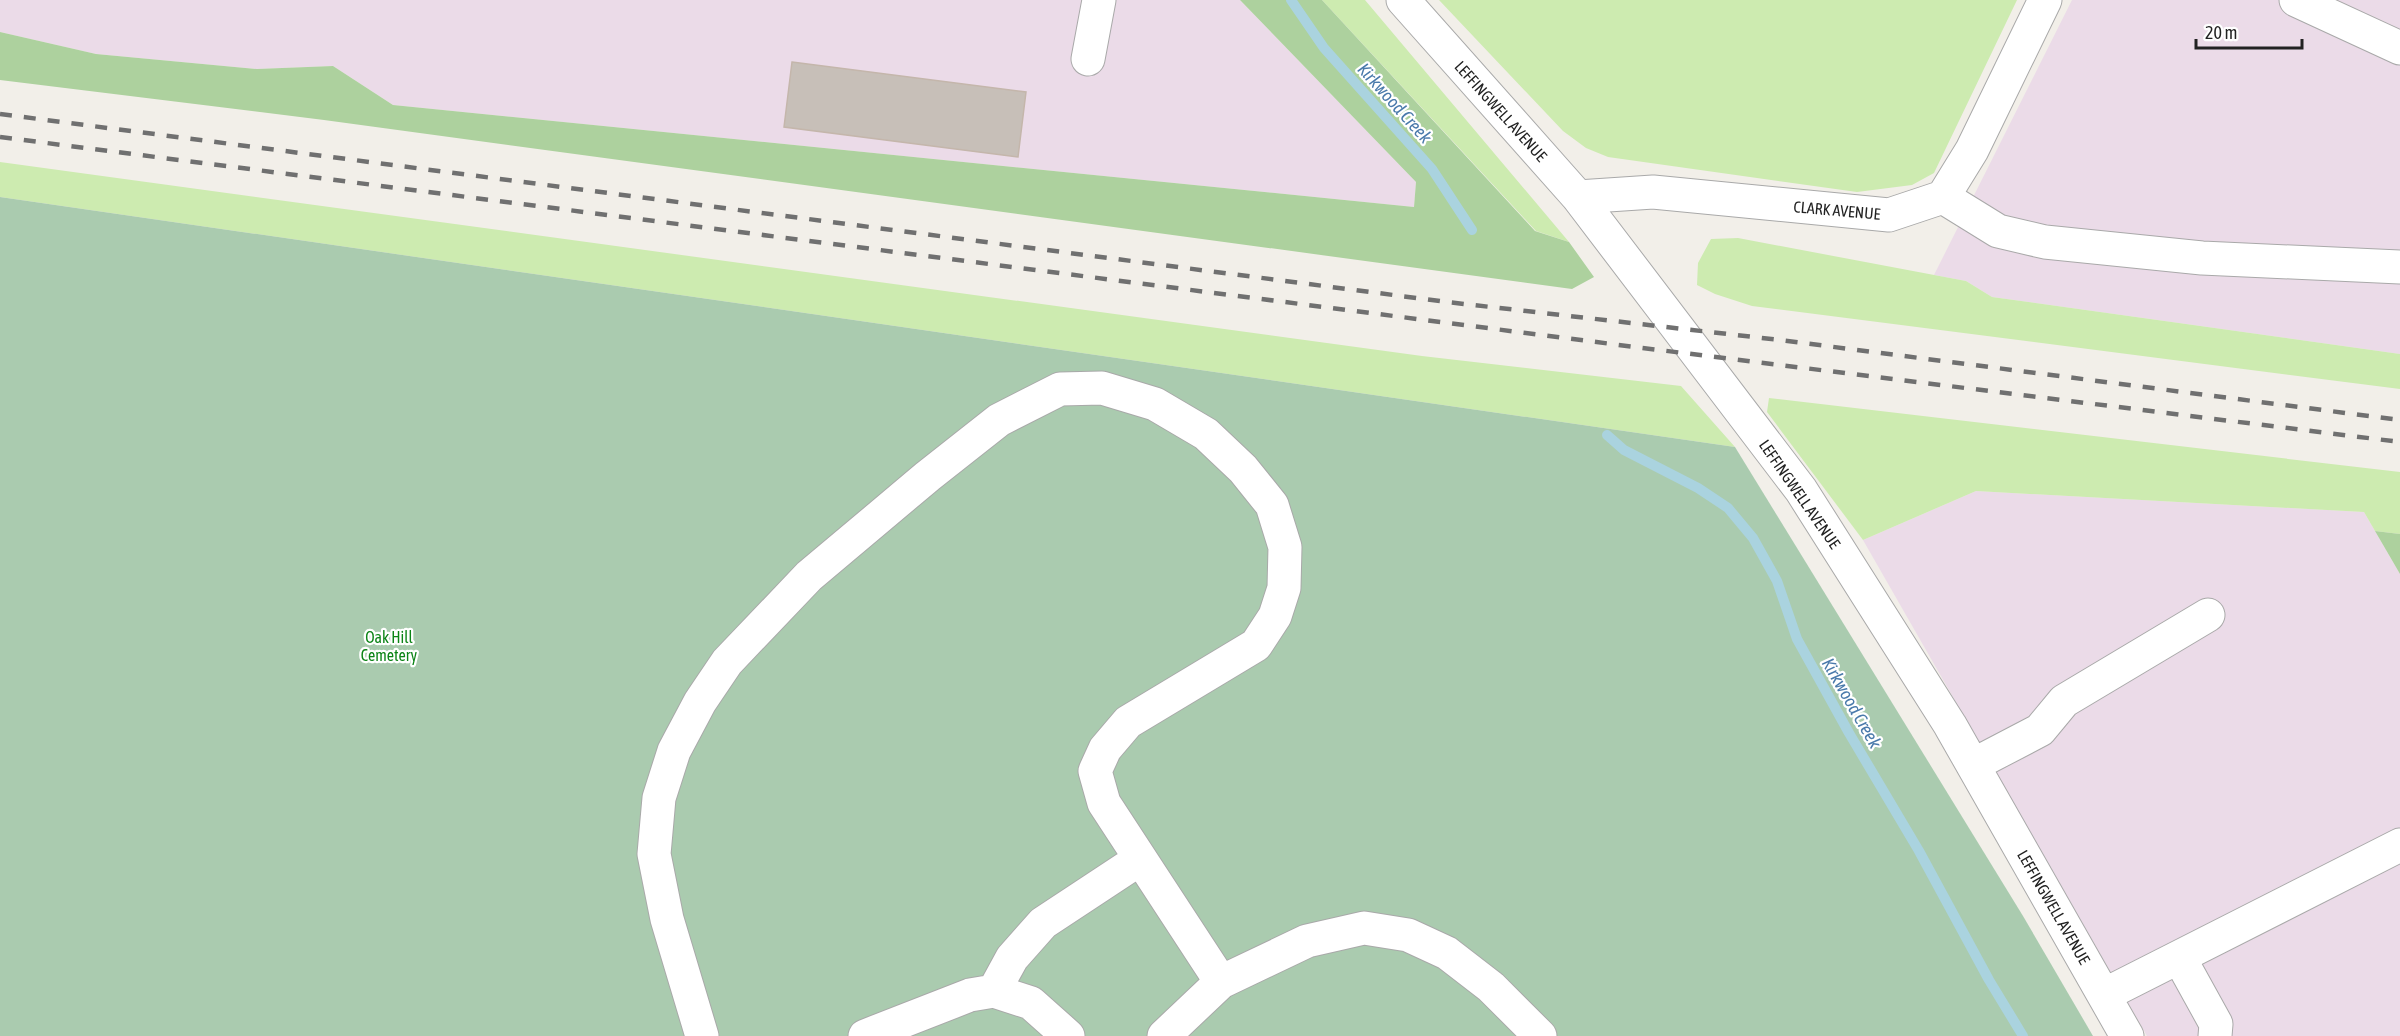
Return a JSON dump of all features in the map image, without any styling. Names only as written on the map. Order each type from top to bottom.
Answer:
[{"type":"street","points":[[1088,58],[1098,0]]},
{"type":"street","name":"LEFFINGWELL AVENUE","points":[[1403,0],[1578,197],[1801,490],[1950,725],[2127,1036]]},
{"type":"street","points":[[2045,0],[1972,150],[1943,197],[1998,231],[2045,242],[2202,258],[2400,267]]},
{"type":"street","points":[[2296,0],[2400,48]]},
{"type":"street","name":"CLARK AVENUE","points":[[1578,197],[1653,192],[1889,215],[1943,197]]},
{"type":"street","points":[[702,1036],[667,919],[654,854],[659,798],[674,751],[700,702],[727,662],[809,576],[999,420],[1060,389],[1102,388],[1155,404],[1206,434],[1243,469],[1272,505],[1285,547],[1284,588],[1275,616],[1256,645],[1128,722],[1105,749],[1095,771],[1104,803],[1221,982]]},
{"type":"street","points":[[1973,765],[2040,730],[2064,701],[2208,615]]},
{"type":"street","points":[[2104,995],[2400,845]]},
{"type":"street","points":[[994,991],[1012,958],[1042,923],[1140,859]]},
{"type":"street","points":[[1164,1036],[1221,982],[1306,941],[1364,928],[1408,935],[1447,953],[1491,987],[1540,1036]]},
{"type":"street","points":[[2179,957],[2216,1024],[2215,1036]]},
{"type":"street","points":[[865,1036],[970,995],[994,991],[1032,1003],[1068,1036]]},
{"type":"shaded area","points":[[0,0],[1240,0],[1416,182],[1414,207],[393,105],[333,66],[257,69],[96,54],[0,32]]},
{"type":"shaded area","points":[[2072,0],[2400,0],[2400,354],[1992,297],[1966,281],[1934,275]]},
{"type":"shaded area","points":[[1976,491],[2364,512],[2400,574],[2400,1036],[2147,1036],[1863,540]]},
{"type":"green space","points":[[1240,0],[1322,0],[1535,231],[1569,242],[1594,277],[1572,289],[324,120],[0,80],[0,32],[96,54],[257,69],[333,66],[393,105],[1414,207],[1416,182]]},
{"type":"green space","points":[[1322,0],[1365,0],[1569,242],[1536,231]]},
{"type":"green space","points":[[1439,0],[2017,0],[1934,173],[1912,185],[1857,192],[1608,157],[1586,148],[1563,131]]},
{"type":"green space","points":[[0,162],[1422,356],[1681,386],[1735,447],[0,197]]},
{"type":"green space","name":"Oak Hill Cemetery","points":[[0,197],[1735,447],[2023,916],[2093,1036],[0,1036]]},
{"type":"green space","points":[[1738,238],[1966,281],[1992,297],[2400,354],[2400,389],[1752,306],[1715,294],[1697,285],[1698,263],[1711,239]]},
{"type":"green space","points":[[1769,398],[2400,472],[2400,534],[2375,531],[2364,512],[1976,491],[1863,540],[1767,412]]},
{"type":"green space","points":[[2375,531],[2400,534],[2400,574]]},
{"type":"building","points":[[792,62],[1026,92],[1018,157],[784,127]]},
{"type":"waterway","name":"Kirkwood Creek","points":[[1291,0],[1324,48],[1432,169],[1472,230]]},
{"type":"waterway","name":"Kirkwood Creek","points":[[1607,435],[1624,450],[1698,488],[1728,508],[1753,538],[1777,581],[1797,639],[1849,733],[1919,851],[1989,980],[2023,1036]]},
{"type":"railway","points":[[0,114],[1447,302],[1780,340],[2400,420]]},
{"type":"railway","points":[[0,137],[1635,347],[2400,442]]}]
